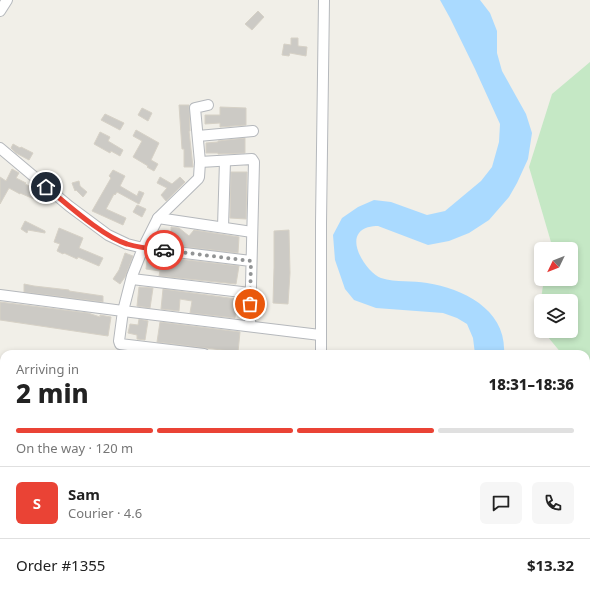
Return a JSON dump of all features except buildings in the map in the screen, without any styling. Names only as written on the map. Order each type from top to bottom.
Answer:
[{"type":"street","points":[[0,11],[7,0]]},
{"type":"street","points":[[321,350],[320,223],[324,0]]},
{"type":"street","points":[[170,350],[120,344],[118,341],[123,311],[132,279],[143,248],[158,218],[196,183],[200,177],[195,108],[208,105]]},
{"type":"street","points":[[198,136],[253,131]]},
{"type":"street","points":[[0,148],[69,206],[108,235],[127,244],[143,248],[251,261]]},
{"type":"street","points":[[200,162],[252,159],[254,162],[250,326]]},
{"type":"street","points":[[223,227],[225,161]]},
{"type":"street","points":[[158,218],[252,232]]},
{"type":"street","points":[[132,279],[250,293]]},
{"type":"street","points":[[0,295],[320,335]]},
{"type":"green space","points":[[590,62],[590,350],[559,350],[549,338],[578,338],[578,294],[542,294],[543,286],[578,286],[578,242],[551,242],[529,167],[552,94]]},
{"type":"water","points":[[440,0],[480,0],[490,13],[497,31],[497,53],[502,71],[526,114],[532,133],[528,159],[509,197],[489,220],[469,233],[449,241],[428,245],[378,226],[373,226],[365,228],[359,233],[357,239],[358,252],[371,271],[381,278],[422,282],[441,286],[468,296],[480,304],[491,314],[498,325],[503,339],[504,350],[474,350],[473,338],[467,324],[457,318],[443,313],[376,308],[354,300],[345,289],[335,260],[333,235],[342,218],[358,207],[374,200],[391,202],[427,215],[445,211],[481,181],[492,167],[499,142],[500,124]]},
{"type":"way so far","points":[[164,250],[251,261],[250,304]]},
{"type":"route","points":[[46,187],[93,224],[120,242],[143,248],[164,250]]}]
